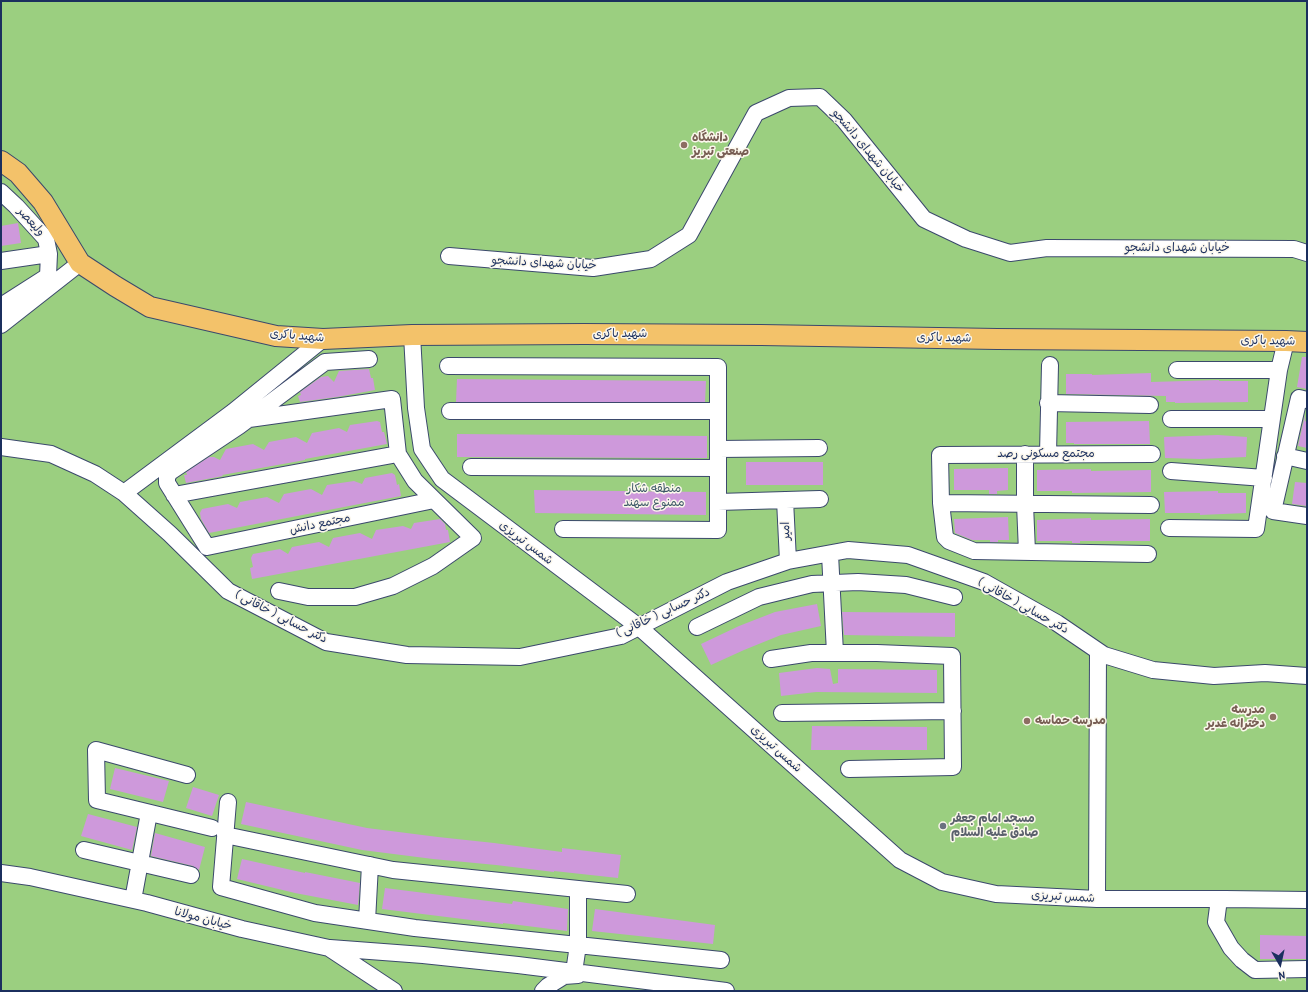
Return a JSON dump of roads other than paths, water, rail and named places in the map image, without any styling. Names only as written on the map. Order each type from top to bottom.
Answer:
[{"type":"main road","name":"شهید باکری","points":[[1,161],[18,173],[43,202],[80,263],[150,307],[276,336],[323,339],[412,335],[769,335],[1004,340],[1307,342]]},
{"type":"street","name":"خیابان شهدای دانشجو","points":[[449,256],[593,268],[651,259],[689,235],[756,113],[789,98],[820,97],[844,120],[924,219],[966,239],[1010,253],[1047,248],[1294,249],[1307,253]]},
{"type":"street","name":"ولیعصر","points":[[1,192],[9,207],[46,239],[49,254],[48,276],[1,306]]},
{"type":"street","points":[[1,261],[49,254]]},
{"type":"street","points":[[1,325],[80,263]]},
{"type":"street","name":"شمس تبریزی","points":[[412,335],[416,408],[422,449],[442,479],[639,627],[900,860],[942,882],[996,894],[1097,899],[1307,900]]},
{"type":"street","points":[[323,339],[240,419],[170,472],[167,477],[167,483],[174,496],[398,454]]},
{"type":"street","points":[[1169,528],[1256,529],[1279,370],[1286,341]]},
{"type":"street","points":[[124,493],[240,419],[325,362],[369,359]]},
{"type":"street","points":[[1048,454],[1050,365]]},
{"type":"street","points":[[448,366],[718,367],[718,530],[563,529]]},
{"type":"street","points":[[1177,370],[1279,370]]},
{"type":"street","points":[[1307,400],[1299,398],[1273,511],[1307,516]]},
{"type":"street","points":[[240,419],[392,399],[398,454],[415,481],[473,538],[433,566],[394,586],[355,597],[308,598],[279,591]]},
{"type":"street","points":[[1048,402],[1150,405]]},
{"type":"street","points":[[450,412],[718,411]]},
{"type":"street","points":[[1171,418],[1272,419]]},
{"type":"street","name":"دکتر حسابی ( خاقانی )","points":[[1,447],[51,454],[96,474],[124,493],[170,534],[228,591],[326,642],[406,655],[520,657],[621,636],[727,582],[788,562],[848,550],[908,555],[984,582],[1057,623],[1104,655],[1153,670],[1214,676],[1265,674],[1307,676]]},
{"type":"street","points":[[718,449],[819,448]]},
{"type":"street","points":[[1024,454],[1027,552]]},
{"type":"street","name":"مجتمع مسکونی رصد","points":[[941,503],[940,455],[1152,454]]},
{"type":"street","points":[[1285,456],[1307,460]]},
{"type":"street","points":[[471,467],[718,468]]},
{"type":"street","points":[[1171,471],[1264,478]]},
{"type":"street","name":"مجتمع دانش","points":[[174,496],[207,548],[434,500]]},
{"type":"street","points":[[718,502],[820,499]]},
{"type":"street","name":"امیر","points":[[785,500],[788,562]]},
{"type":"street","points":[[1148,554],[974,551],[945,538],[941,503],[1151,505]]},
{"type":"street","points":[[943,567],[949,541]]},
{"type":"street","points":[[830,554],[835,653]]},
{"type":"street","points":[[697,627],[759,598],[812,584],[858,582],[906,585],[954,597]]},
{"type":"street","points":[[1097,899],[1098,651]]},
{"type":"street","points":[[771,659],[810,653],[877,653],[952,656],[953,767],[849,769]]},
{"type":"street","points":[[782,713],[953,710]]},
{"type":"street","points":[[187,775],[96,750],[97,800],[218,832],[393,870],[627,894]]},
{"type":"street","points":[[228,802],[218,832],[221,887],[315,913],[367,921],[415,928],[721,960]]},
{"type":"street","points":[[133,900],[149,813]]},
{"type":"street","points":[[84,850],[191,875]]},
{"type":"street","points":[[367,921],[370,865]]},
{"type":"street","name":"خیابان مولانا","points":[[1,874],[30,877],[133,900],[242,929],[329,948],[394,991]]},
{"type":"street","points":[[574,972],[578,945],[578,889]]},
{"type":"street","points":[[1219,899],[1216,922],[1231,948],[1242,960],[1255,970],[1307,969]]},
{"type":"street","points":[[329,948],[423,955],[595,974],[700,989],[726,991]]},
{"type":"street","points":[[543,991],[564,976],[595,974]]},
{"type":"place","name":"دانشگاه صنعتی تبریز","points":[[684,145]]},
{"type":"place","name":"مدرسه دخترانه غدیر","points":[[1273,717]]},
{"type":"place","name":"مدرسه حماسه","points":[[1027,721]]},
{"type":"place","name":"مسجد امام جعفر صادق علیه السلام","points":[[943,826]]},
{"type":"park label","name":"منطقه شکار ممنوع سهند","points":[[654,496]]}]
